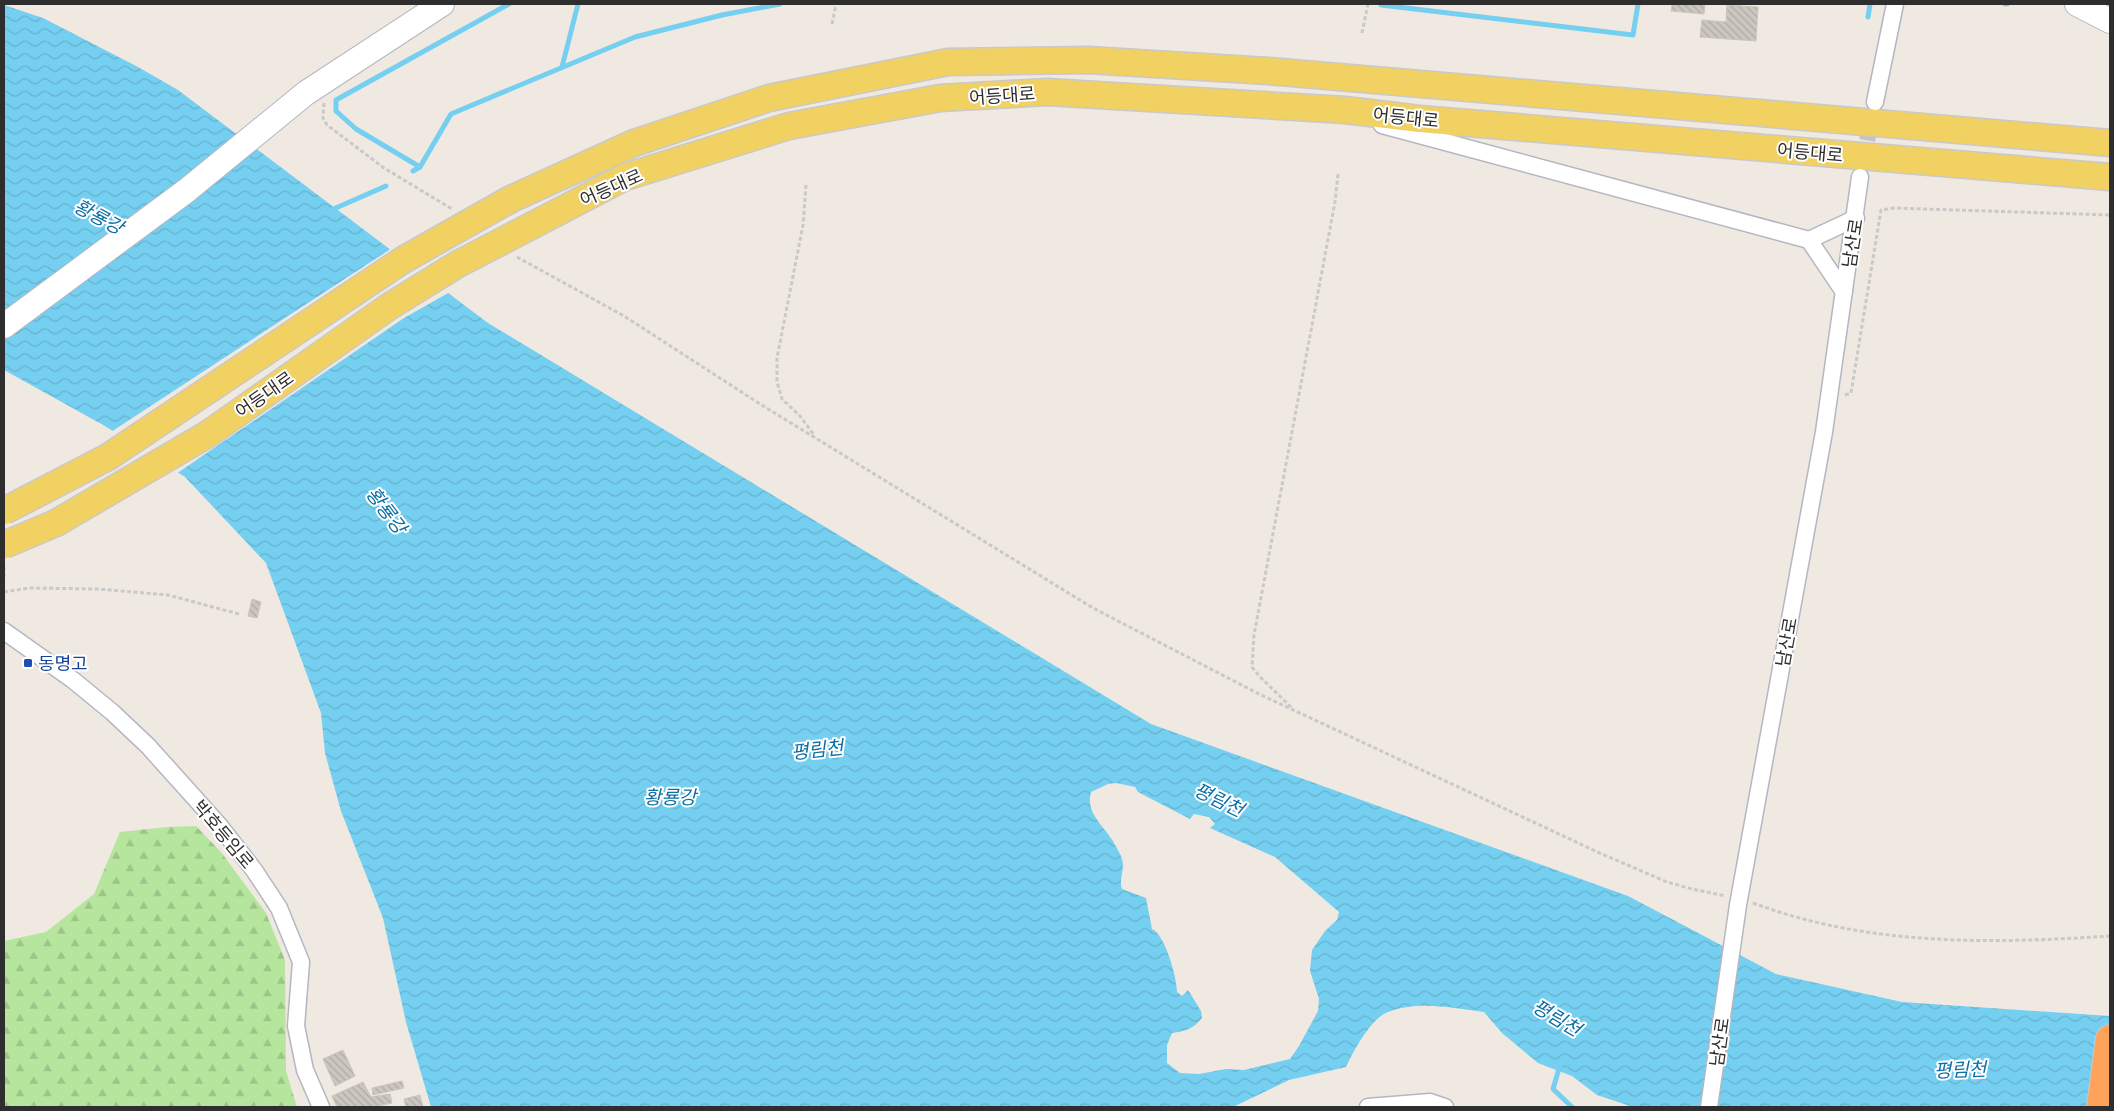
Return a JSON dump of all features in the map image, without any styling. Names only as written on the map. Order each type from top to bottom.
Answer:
[{"type":"highway","points":[[2101,1107],[2110,1039]]},
{"type":"main road","points":[[4,326],[186,191],[306,93],[442,4]]},
{"type":"main road","points":[[2077,4],[2110,21]]},
{"type":"main road","name":"어등대로","points":[[4,511],[108,458],[403,260],[511,199],[634,143],[769,98],[948,62],[1088,60],[1268,72],[2110,143]]},
{"type":"main road","name":"어등대로","points":[[4,545],[56,523],[208,434],[390,306],[458,264],[625,177],[789,126],[940,98],[1047,92],[1325,109],[1420,120],[2110,177]]},
{"type":"street","points":[[1874,102],[1894,4]]},
{"type":"street","points":[[1325,109],[1808,240],[1856,218]]},
{"type":"street","name":"남산로","points":[[1709,1107],[1739,902],[1829,402],[1856,218],[1860,177]]},
{"type":"street","points":[[1808,240],[1844,292]]},
{"type":"street","name":"박호등임로","points":[[4,631],[73,680],[112,712],[148,746],[219,825],[254,870],[279,908],[301,962],[296,1026],[305,1070],[321,1107]]},
{"type":"street","points":[[1368,1107],[1430,1102],[1445,1107]]},
{"type":"path","points":[[832,24],[836,4]]},
{"type":"path","points":[[1362,33],[1368,4]]},
{"type":"path","points":[[326,80],[323,118],[326,125],[384,168],[452,209]]},
{"type":"path","points":[[1294,709],[1252,667],[1254,635],[1335,202],[1338,174]]},
{"type":"path","points":[[806,185],[803,225],[777,358],[776,382],[782,399],[800,416],[816,438]]},
{"type":"path","points":[[1829,402],[1850,393],[1881,210],[1894,208],[2110,215]]},
{"type":"path","points":[[516,256],[624,316],[752,399],[1093,608],[1259,694],[1610,858],[1667,882],[1833,928],[1928,939],[2006,941],[2110,936]]},
{"type":"path","points":[[4,592],[29,588],[89,589],[168,595],[239,614]]},
{"type":"green space","points":[[196,826],[221,852],[266,913],[285,960],[286,1071],[297,1107],[4,1107],[4,941],[46,932],[94,894],[120,832]]},
{"type":"water","name":"황룡강","points":[[4,5],[43,18],[178,90],[488,323],[1151,724],[1628,896],[1776,974],[1902,1002],[2110,1016],[2110,1107],[1633,1107],[1597,1095],[1572,1076],[1538,1063],[1502,1033],[1484,1012],[1448,1007],[1411,1006],[1388,1012],[1375,1021],[1363,1036],[1346,1067],[1289,1080],[1233,1107],[431,1107],[406,1022],[383,918],[341,811],[325,753],[321,713],[266,563],[185,477],[105,426],[4,370]],"holes":[[[1116,783],[1135,787],[1138,792],[1190,819],[1194,814],[1209,817],[1215,824],[1210,828],[1275,857],[1339,912],[1337,920],[1325,931],[1312,950],[1310,971],[1319,999],[1318,1011],[1290,1059],[1244,1070],[1226,1069],[1199,1074],[1180,1073],[1167,1063],[1167,1045],[1172,1033],[1195,1025],[1202,1018],[1201,1011],[1188,990],[1182,996],[1177,992],[1173,967],[1166,947],[1152,929],[1146,898],[1122,889],[1123,865],[1121,857],[1093,813],[1090,800],[1091,792],[1108,784]]]},
{"type":"pier","points":[[392,248],[450,292],[404,318],[176,474],[111,432]]},
{"type":"building","points":[[1672,4],[1705,4],[1704,14],[1671,11]]},
{"type":"building","points":[[1727,5],[1758,7],[1756,41],[1700,37],[1702,20],[1726,22]]},
{"type":"building","points":[[252,599],[261,602],[257,618],[248,616]]},
{"type":"building","points":[[343,1050],[355,1076],[335,1086],[323,1059]]},
{"type":"building","points":[[402,1081],[404,1088],[373,1095],[372,1088]]},
{"type":"building","points":[[363,1082],[371,1097],[390,1094],[392,1103],[373,1107],[337,1107],[332,1096]]},
{"type":"building","points":[[420,1095],[423,1107],[406,1107],[404,1099]]},
{"type":"waterway","points":[[420,167],[356,129],[336,111],[336,100],[509,4]]},
{"type":"waterway","points":[[562,67],[578,4]]},
{"type":"waterway","points":[[413,171],[420,167],[451,114],[635,37],[722,15],[780,4]]},
{"type":"waterway","points":[[1381,5],[1633,35],[1638,4]]},
{"type":"waterway","points":[[1868,17],[1870,4]]},
{"type":"waterway","points":[[329,211],[386,186]]},
{"type":"waterway","points":[[1560,1065],[1553,1089],[1572,1107]]},
{"type":"tunnel","points":[[1863,164],[1872,114]]},
{"type":"place","name":"동명고","points":[[28,663]]},
{"type":"water label","name":"평림천","points":[[817,749]]},
{"type":"water label","name":"평림천","points":[[1219,799]]},
{"type":"water label","name":"평림천","points":[[1557,1017]]},
{"type":"water label","name":"평림천","points":[[1960,1069]]}]
